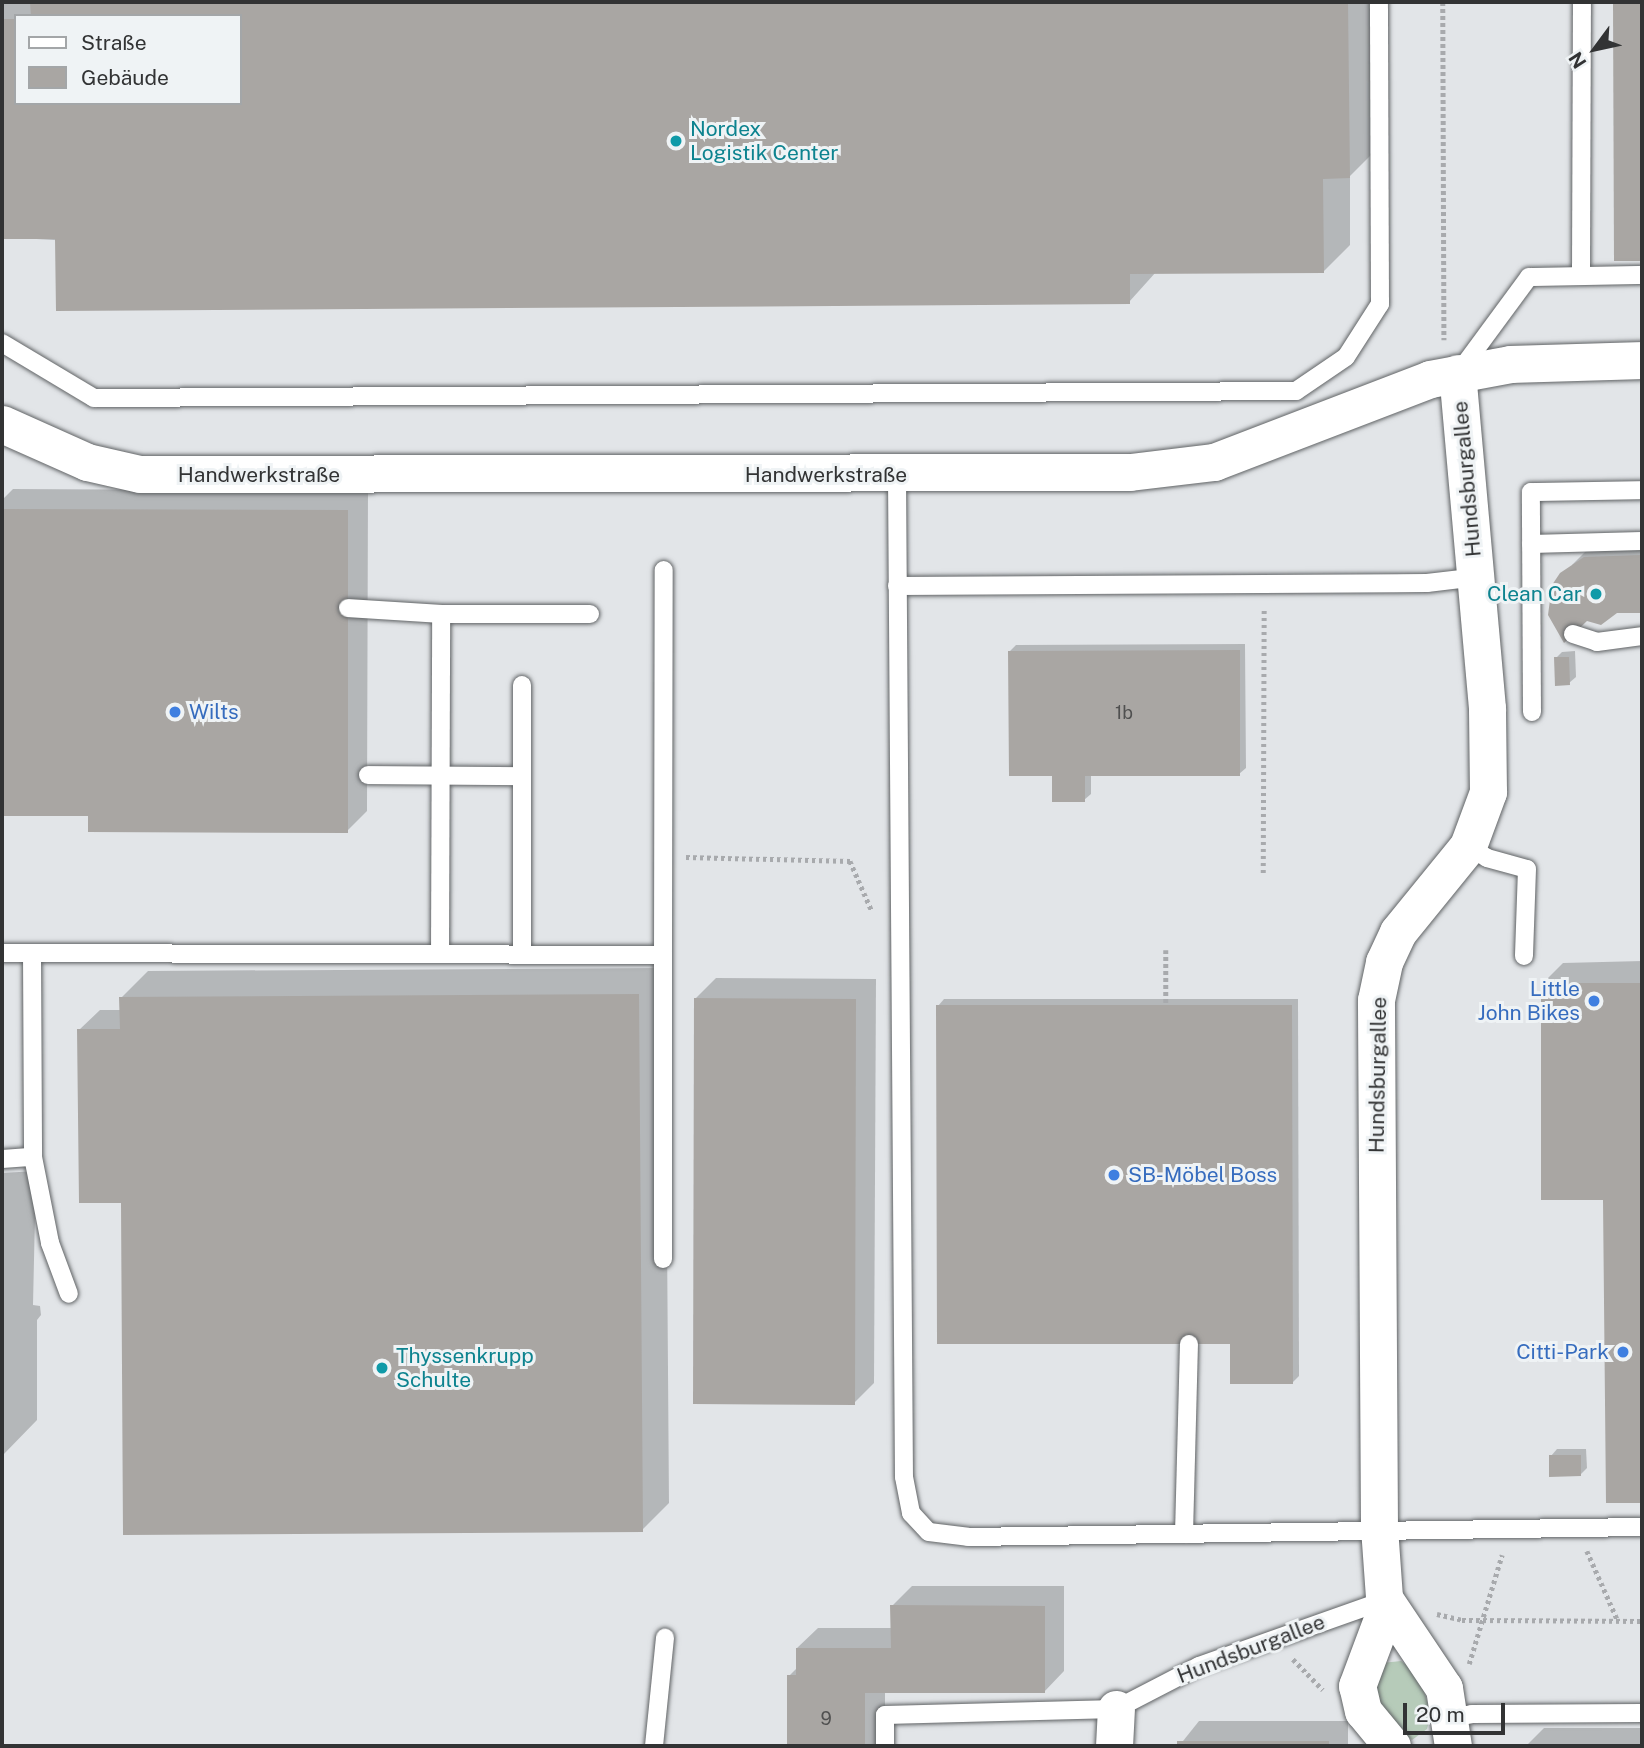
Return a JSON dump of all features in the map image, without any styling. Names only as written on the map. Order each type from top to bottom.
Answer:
[{"type":"street","name":"Handwerkstraße","points":[[2,424],[87,462],[140,474],[897,476],[1130,472],[1214,462],[1390,391],[1457,373],[1523,363],[1642,360]]},
{"type":"street","name":"Hundsburgallee","points":[[1392,1746],[1363,1711],[1357,1686],[1359,1671],[1380,1633],[1385,1600],[1378,1528],[1377,1000],[1384,962],[1398,932],[1468,846],[1488,792],[1487,708],[1457,373]]},
{"type":"street","name":"Hundsburgallee","points":[[1385,1600],[1440,1680],[1459,1726]]},
{"type":"street","points":[[1114,1746],[1115,1709]]},
{"type":"lane","points":[[2,343],[94,398],[1296,391],[1346,356],[1380,304],[1380,2]]},
{"type":"lane","points":[[1581,2],[1581,276]]},
{"type":"lane","points":[[1457,373],[1529,277],[1642,275]]},
{"type":"lane","points":[[897,476],[904,1477],[911,1513],[929,1532],[968,1536],[1357,1532],[1378,1528],[1642,1527]]},
{"type":"lane","points":[[1532,712],[1531,492],[1642,490]]},
{"type":"lane","points":[[1531,544],[1642,541]]},
{"type":"lane","points":[[663,1259],[664,570]]},
{"type":"lane","points":[[897,586],[1427,583],[1477,578]]},
{"type":"lane","points":[[348,608],[441,614],[590,614]]},
{"type":"lane","points":[[440,954],[441,614]]},
{"type":"lane","points":[[1573,634],[1597,642],[1642,636]]},
{"type":"lane","points":[[522,685],[522,955]]},
{"type":"lane","points":[[368,775],[522,776]]},
{"type":"lane","points":[[1468,846],[1487,858],[1527,869],[1524,956]]},
{"type":"lane","points":[[2,953],[663,956]]},
{"type":"lane","points":[[32,953],[33,1157],[50,1242],[69,1294]]},
{"type":"lane","points":[[2,1159],[33,1157]]},
{"type":"lane","points":[[1184,1534],[1189,1344]]},
{"type":"lane","name":"Hundsburgallee","points":[[1115,1709],[1199,1666],[1385,1600]]},
{"type":"lane","points":[[654,1746],[664,1637]]},
{"type":"lane","points":[[885,1746],[885,1715],[1115,1709]]},
{"type":"lane","points":[[1459,1726],[1642,1713]]},
{"type":"path","points":[[1443,2],[1444,342],[1457,373]]},
{"type":"path","points":[[1263,873],[1265,584]]},
{"type":"path","points":[[664,857],[850,861],[878,923]]},
{"type":"path","points":[[1166,950],[1166,1005]]},
{"type":"path","points":[[1577,1527],[1618,1621]]},
{"type":"path","points":[[1459,1726],[1469,1666],[1510,1528]]},
{"type":"path","points":[[1385,1600],[1462,1620],[1642,1621]]},
{"type":"path","points":[[1275,1641],[1329,1696]]},
{"type":"green space","points":[[1401,1661],[1418,1673],[1431,1713],[1427,1729],[1412,1740],[1371,1705],[1382,1663]]},
{"type":"building","name":"Nordex Logistik Center","points":[[30,2],[1348,2],[1350,178],[1323,179],[1324,273],[1130,274],[1130,304],[56,311],[55,239],[2,239],[2,19],[14,19],[14,105],[242,105],[242,14],[31,14]]},
{"type":"building","points":[[1613,2],[1642,2],[1642,261],[1614,261]]},
{"type":"building","name":"Wilts","points":[[2,509],[348,510],[348,833],[88,832],[88,816],[2,816]]},
{"type":"building","name":"Clean Car","points":[[1642,555],[1642,613],[1617,613],[1601,625],[1587,621],[1564,643],[1548,615],[1552,585],[1560,573],[1584,557]]},
{"type":"building","points":[[1240,650],[1240,776],[1085,776],[1085,802],[1052,802],[1052,776],[1009,776],[1008,651]]},
{"type":"building","points":[[1554,657],[1569,657],[1570,685],[1555,686]]},
{"type":"building","name":"Citti-Park","points":[[1541,983],[1642,983],[1642,1503],[1606,1503],[1603,1200],[1541,1200]]},
{"type":"building","name":"Thyssenkrupp Schulte","points":[[639,994],[643,1532],[123,1535],[121,1203],[79,1203],[77,1029],[120,1029],[119,997]]},
{"type":"building","points":[[694,998],[856,999],[855,1405],[693,1404]]},
{"type":"building","name":"SB-Möbel Boss","points":[[936,1005],[1292,1005],[1293,1384],[1230,1384],[1230,1344],[937,1344]]},
{"type":"building","points":[[1549,1455],[1581,1455],[1581,1476],[1549,1477]]},
{"type":"building","points":[[890,1605],[1045,1606],[1045,1693],[865,1693],[865,1746],[787,1746],[787,1675],[796,1675],[796,1648],[891,1648]]},
{"type":"building","points":[[1177,1741],[1329,1741],[1329,1746],[1177,1746]]},
{"type":"place","name":"Nordex Logistik Center","points":[[676,141]]},
{"type":"place","name":"Clean Car","points":[[1596,594]]},
{"type":"place","name":"Wilts","points":[[175,712]]},
{"type":"place","name":"Little John Bikes","points":[[1594,1001]]},
{"type":"place","name":"SB-Möbel Boss","points":[[1114,1175]]},
{"type":"place","name":"Citti-Park","points":[[1623,1352]]},
{"type":"place","name":"Thyssenkrupp Schulte","points":[[382,1368]]}]
